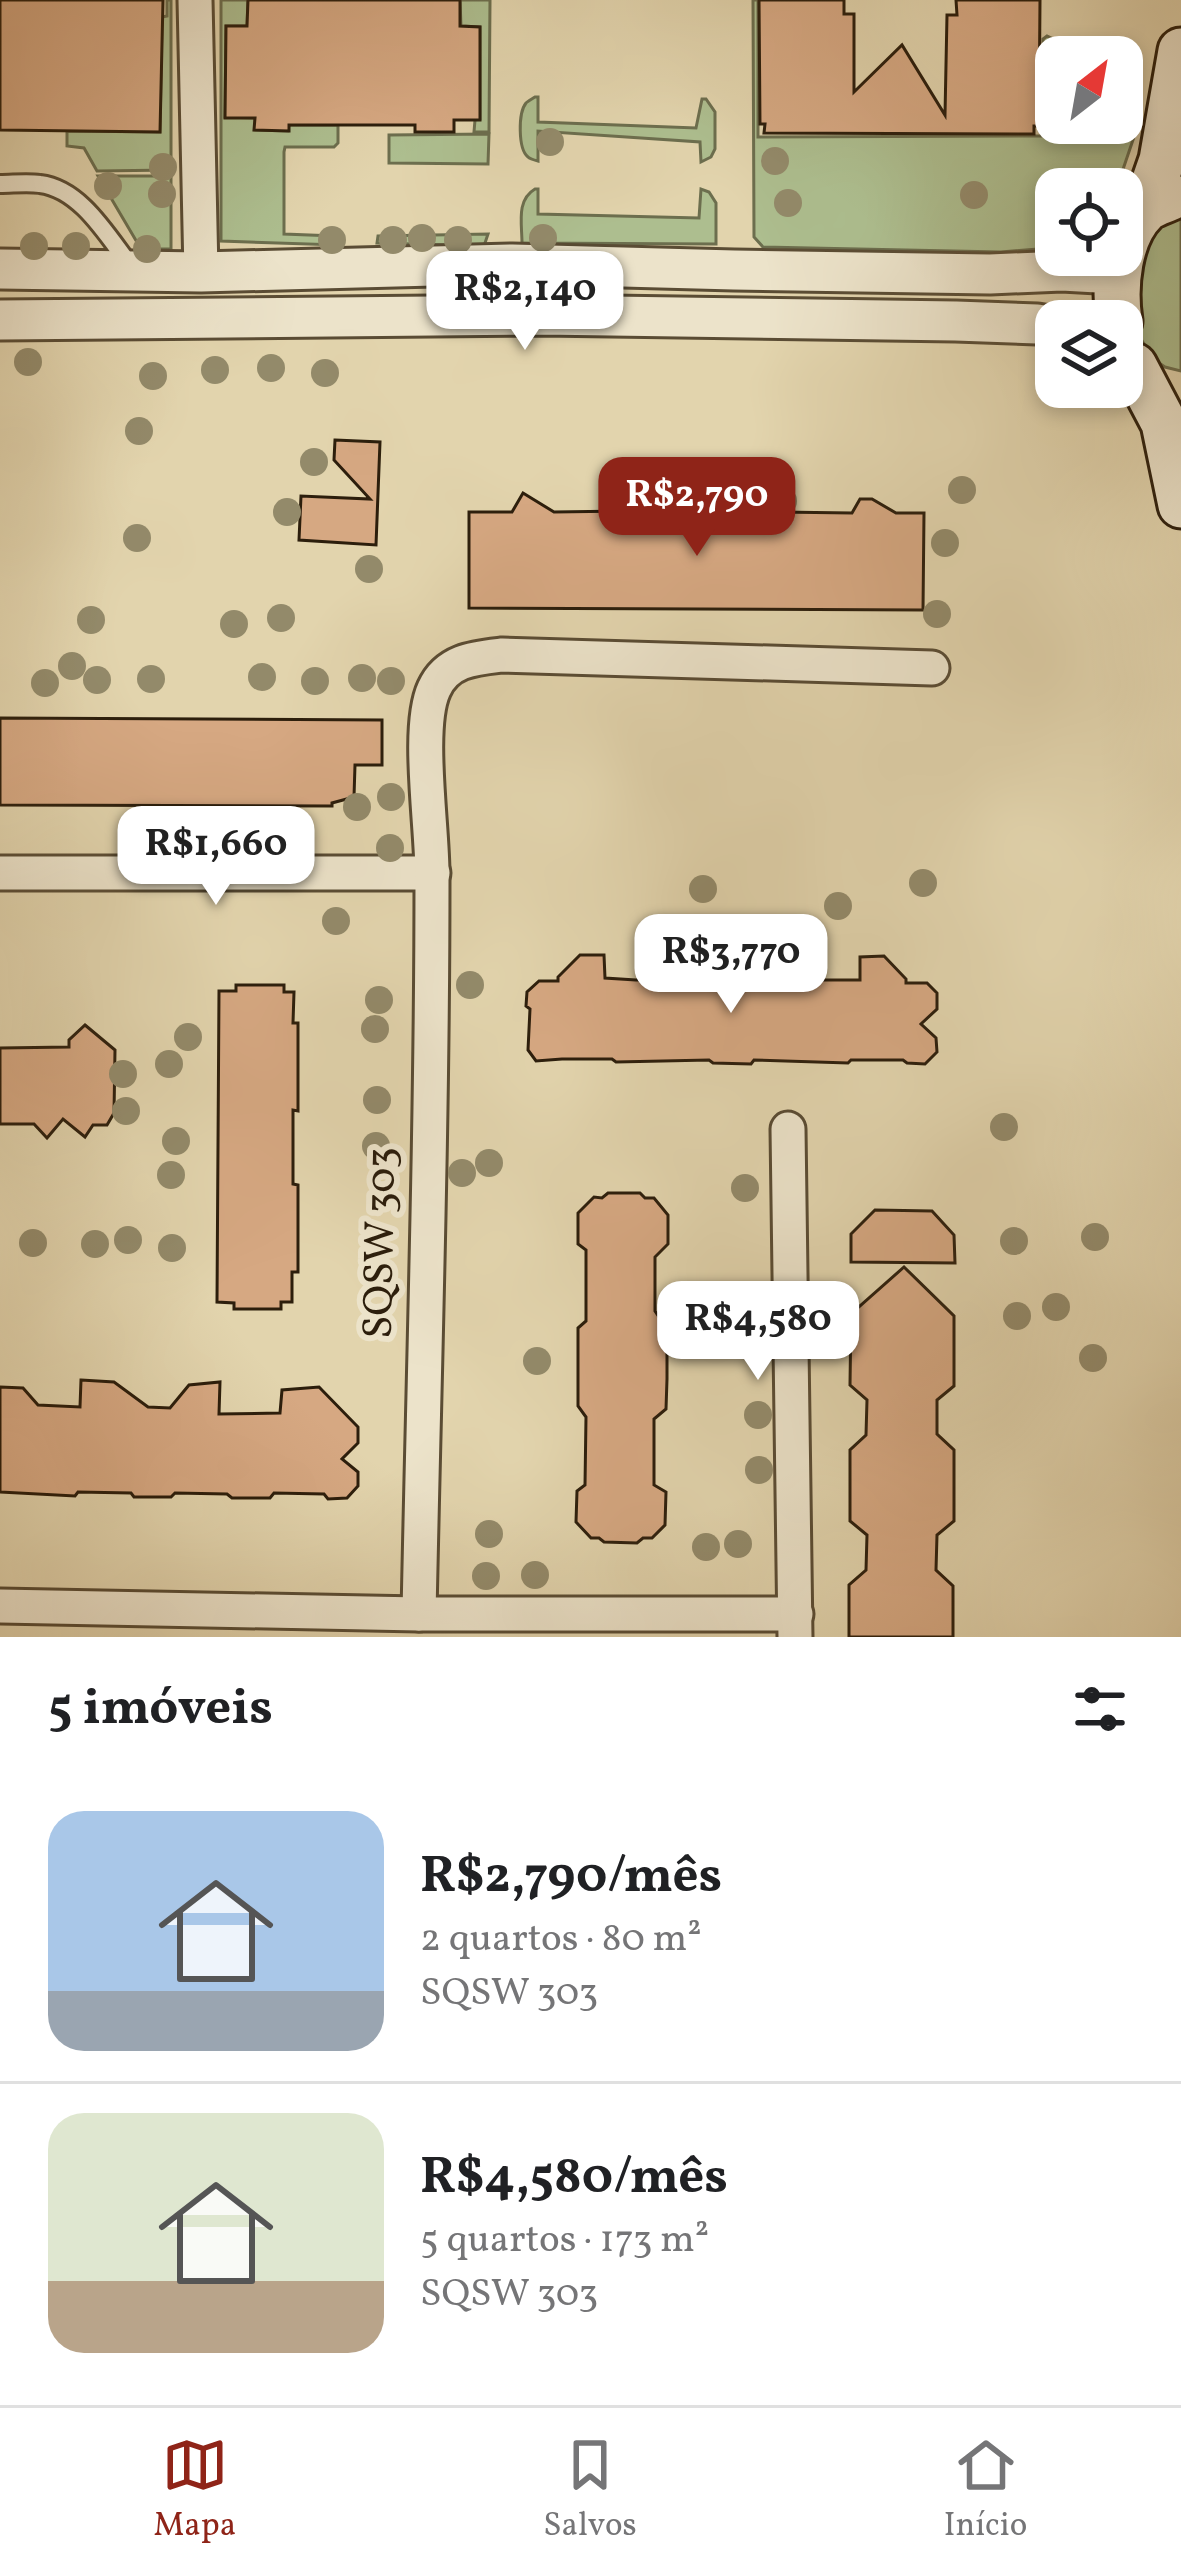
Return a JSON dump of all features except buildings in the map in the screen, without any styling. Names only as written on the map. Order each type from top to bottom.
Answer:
[{"type":"main road","points":[[1163,202],[1162,160],[1181,51]]},
{"type":"main road","points":[[1143,360],[1162,383],[1181,387]]},
{"type":"main road","points":[[1143,378],[1164,423],[1181,505]]},
{"type":"street","points":[[195,0],[201,272]]},
{"type":"street","points":[[0,268],[201,272],[512,264],[1035,272]]},
{"type":"street","points":[[0,320],[543,315],[1035,324]]},
{"type":"street","name":"SQSW 303","points":[[419,1614],[433,873],[427,710],[435,685],[451,667],[470,658],[502,655],[932,668]]},
{"type":"street","points":[[0,874],[433,873]]},
{"type":"street","points":[[0,1606],[795,1626],[788,1129]]},
{"type":"lane","points":[[0,184],[44,184],[62,191],[89,214],[134,269]]},
{"type":"green space","points":[[167,0],[171,0],[171,170],[97,171],[84,148],[67,146],[67,131],[160,132],[162,17],[167,16]]},
{"type":"green space","points":[[221,0],[248,0],[247,26],[226,26],[225,117],[255,118],[255,130],[338,125],[334,147],[285,147],[284,234],[335,236],[338,245],[221,241]]},
{"type":"green space","points":[[460,0],[490,0],[489,132],[474,132],[475,120],[480,119],[480,27],[461,26]]},
{"type":"green space","points":[[753,0],[758,0],[758,137],[1035,136],[1035,144],[1132,144],[1123,168],[1035,168],[1035,249],[763,247],[754,237]]},
{"type":"green space","points":[[535,97],[538,122],[696,128],[702,99],[706,99],[715,112],[715,149],[701,162],[700,142],[538,131],[538,161],[525,153],[520,131],[523,108]]},
{"type":"green space","points":[[489,134],[488,164],[389,163],[389,135]]},
{"type":"green space","points":[[98,176],[171,176],[171,249],[141,249]]},
{"type":"green space","points":[[535,189],[538,214],[699,218],[701,189],[716,203],[716,244],[522,243],[523,206]]},
{"type":"green space","points":[[1181,208],[1181,371],[1153,359],[1143,342],[1143,300],[1126,299],[1133,276],[1143,276],[1143,244],[1150,222]]},
{"type":"green space","points":[[488,234],[484,246],[377,243],[378,236]]}]
